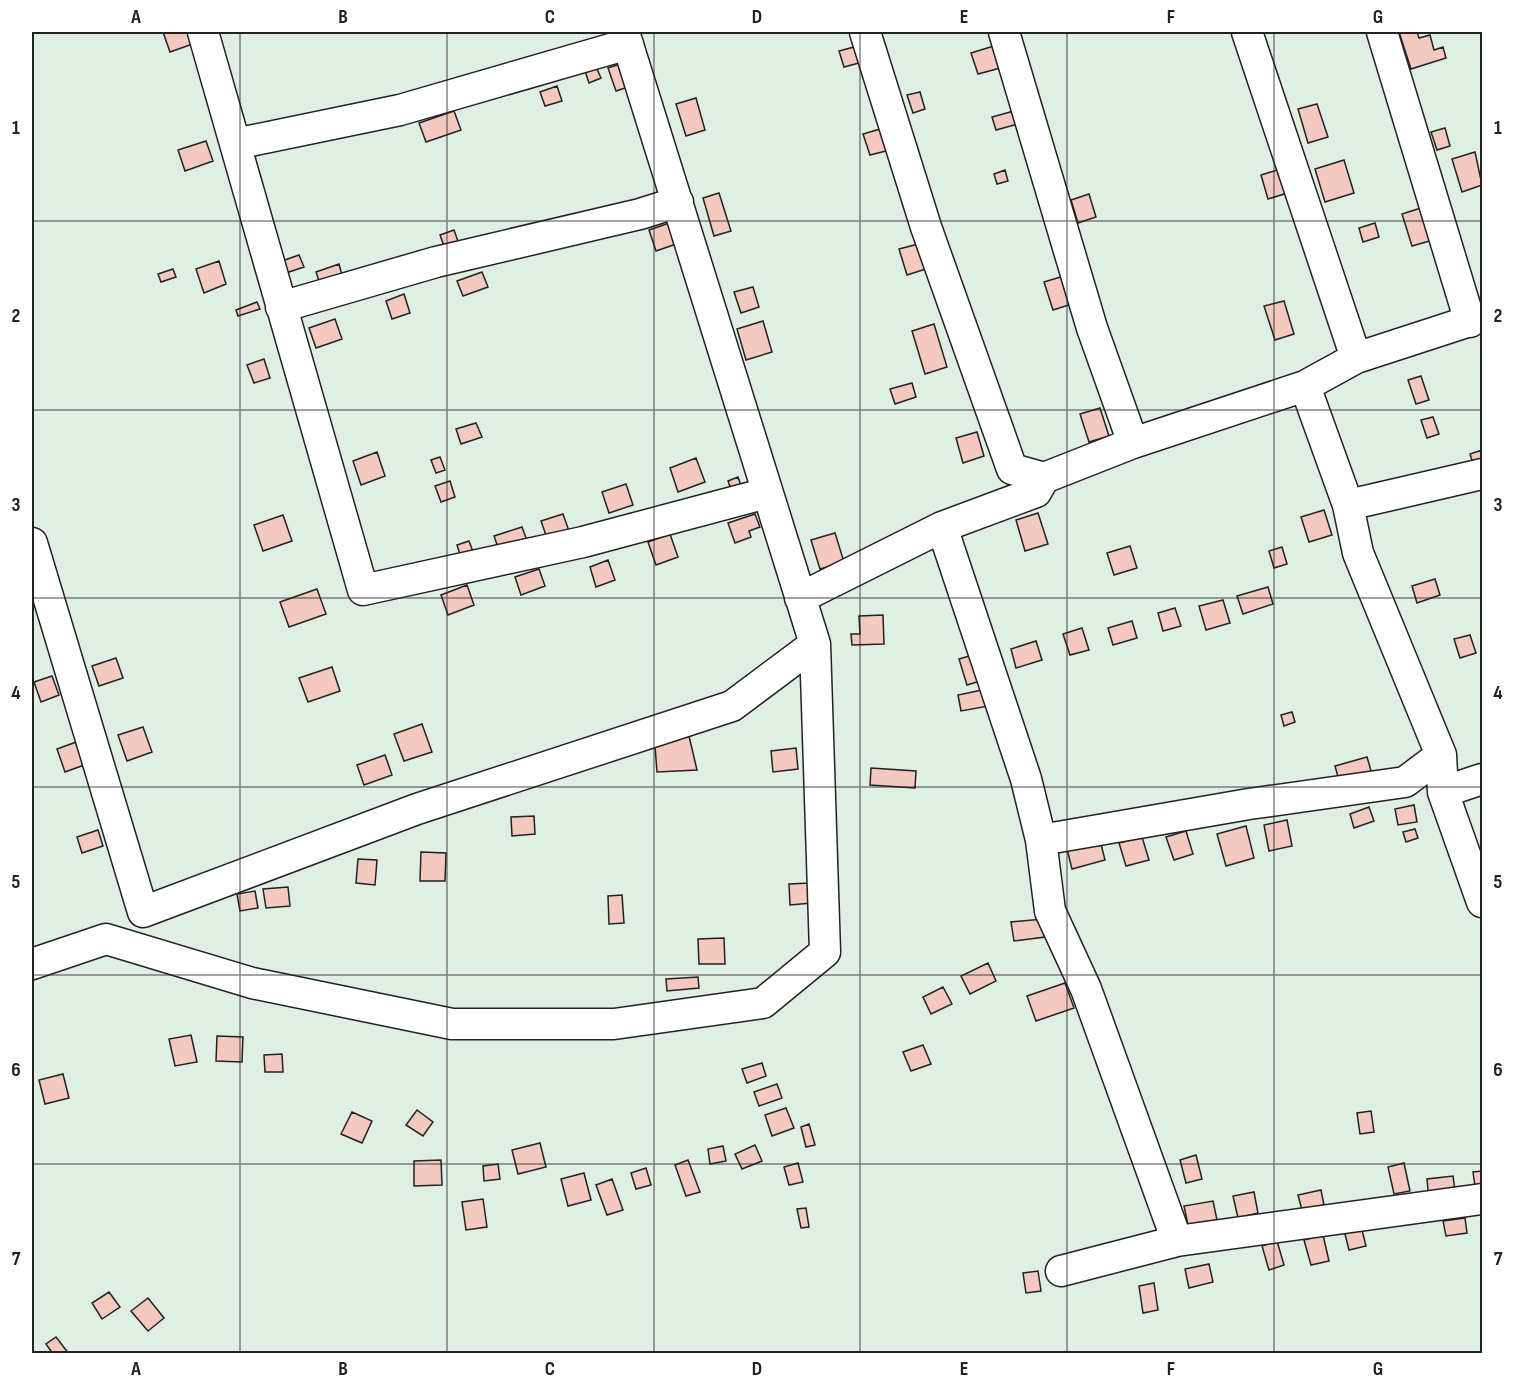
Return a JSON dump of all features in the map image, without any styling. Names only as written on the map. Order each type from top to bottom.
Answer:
[{"type":"lane","points":[[203,32],[363,590],[583,542],[767,493]]},
{"type":"lane","points":[[865,32],[926,227],[1012,469],[1044,478],[1133,443],[1305,386],[1356,358],[1476,319],[1382,32]]},
{"type":"lane","points":[[1004,32],[1092,328],[1133,443]]},
{"type":"lane","points":[[1247,32],[1356,358]]},
{"type":"lane","points":[[32,964],[106,939],[252,983],[452,1024],[614,1024],[763,1003],[825,952],[815,644],[626,38],[400,110],[235,144]]},
{"type":"lane","points":[[281,307],[436,262],[640,214],[678,202]]},
{"type":"lane","points":[[1305,386],[1348,505],[1358,553],[1441,755],[1443,792],[1482,902]]},
{"type":"lane","points":[[1348,505],[1482,474]]},
{"type":"lane","points":[[800,598],[942,527],[1036,492],[1044,478]]},
{"type":"lane","points":[[942,527],[1026,779],[1041,840],[1050,911],[1086,989],[1177,1241]]},
{"type":"lane","points":[[32,543],[143,912],[129,946]]},
{"type":"lane","points":[[143,912],[417,809],[732,706],[815,644]]},
{"type":"lane","points":[[1041,840],[1249,804],[1405,782],[1441,755]]},
{"type":"lane","points":[[1443,792],[1482,778]]},
{"type":"lane","points":[[1061,1271],[1177,1241],[1482,1199]]},
{"type":"green space","points":[[32,32],[1482,32],[1482,1353],[32,1353]]},
{"type":"building","points":[[163,32],[198,32],[201,41],[170,52]]},
{"type":"building","points":[[1399,32],[1417,32],[1419,38],[1430,35],[1434,50],[1443,47],[1446,58],[1411,69]]},
{"type":"building","points":[[997,45],[1004,67],[978,74],[971,53]]},
{"type":"building","points":[[854,47],[859,63],[844,67],[839,51]]},
{"type":"building","points":[[626,62],[634,85],[616,91],[608,68]]},
{"type":"building","points":[[596,67],[601,78],[589,83],[585,71]]},
{"type":"building","points":[[557,86],[562,101],[545,106],[540,92]]},
{"type":"building","points":[[920,92],[925,109],[913,113],[907,95]]},
{"type":"building","points":[[696,98],[705,130],[686,136],[676,104]]},
{"type":"building","points":[[1317,104],[1328,137],[1308,143],[1298,109]]},
{"type":"building","points":[[454,111],[461,130],[426,142],[419,123]]},
{"type":"building","points":[[1014,111],[1018,124],[996,130],[992,117]]},
{"type":"building","points":[[887,127],[894,149],[870,155],[863,134]]},
{"type":"building","points":[[1445,128],[1450,146],[1437,150],[1431,132]]},
{"type":"building","points":[[206,141],[213,161],[185,171],[178,150]]},
{"type":"building","points":[[1475,152],[1482,185],[1462,192],[1452,159]]},
{"type":"building","points":[[1344,160],[1354,193],[1325,202],[1315,169]]},
{"type":"building","points":[[1287,167],[1294,191],[1268,199],[1261,175]]},
{"type":"building","points":[[1005,170],[1008,181],[997,184],[994,174]]},
{"type":"building","points":[[719,193],[731,231],[714,236],[703,198]]},
{"type":"building","points":[[1089,194],[1096,217],[1078,223],[1071,200]]},
{"type":"building","points":[[1424,207],[1433,240],[1412,246],[1402,214]]},
{"type":"building","points":[[678,220],[685,241],[656,251],[649,230]]},
{"type":"building","points":[[1375,223],[1379,237],[1363,242],[1359,228]]},
{"type":"building","points":[[454,230],[459,244],[445,249],[440,235]]},
{"type":"building","points":[[922,243],[929,268],[907,275],[899,249]]},
{"type":"building","points":[[299,255],[304,267],[286,273],[282,261]]},
{"type":"building","points":[[219,261],[226,284],[204,293],[196,269]]},
{"type":"building","points":[[339,264],[343,279],[321,287],[316,272]]},
{"type":"building","points":[[173,269],[176,277],[161,282],[158,274]]},
{"type":"building","points":[[482,272],[488,287],[463,296],[457,281]]},
{"type":"building","points":[[1067,275],[1075,303],[1053,310],[1044,282]]},
{"type":"building","points":[[753,287],[759,307],[741,313],[734,292]]},
{"type":"building","points":[[404,294],[410,313],[392,319],[386,301]]},
{"type":"building","points":[[1284,301],[1294,334],[1275,340],[1264,306]]},
{"type":"building","points":[[257,302],[260,309],[238,316],[236,310]]},
{"type":"building","points":[[335,319],[342,339],[316,348],[309,328]]},
{"type":"building","points":[[763,321],[772,352],[746,360],[737,329]]},
{"type":"building","points":[[934,324],[947,367],[925,374],[912,331]]},
{"type":"building","points":[[264,359],[270,378],[254,383],[247,365]]},
{"type":"building","points":[[1421,376],[1429,400],[1416,404],[1408,380]]},
{"type":"building","points":[[912,383],[916,397],[895,404],[890,389]]},
{"type":"building","points":[[1100,408],[1109,436],[1089,442],[1080,414]]},
{"type":"building","points":[[1433,417],[1439,434],[1427,438],[1421,420]]},
{"type":"building","points":[[476,423],[482,437],[461,444],[456,429]]},
{"type":"building","points":[[977,432],[984,456],[963,463],[956,438]]},
{"type":"building","points":[[1482,450],[1482,464],[1474,467],[1470,454]]},
{"type":"building","points":[[377,452],[385,476],[361,485],[353,461]]},
{"type":"building","points":[[440,457],[445,470],[436,473],[431,460]]},
{"type":"building","points":[[696,458],[705,482],[678,492],[670,468]]},
{"type":"building","points":[[738,477],[744,494],[734,498],[728,481]]},
{"type":"building","points":[[450,481],[455,497],[441,502],[435,486]]},
{"type":"building","points":[[626,484],[633,505],[609,513],[602,492]]},
{"type":"building","points":[[1324,510],[1332,535],[1309,542],[1301,517]]},
{"type":"building","points":[[1038,513],[1048,544],[1025,551],[1016,520]]},
{"type":"building","points":[[563,514],[569,531],[547,538],[541,521]]},
{"type":"building","points":[[755,514],[760,527],[749,531],[751,537],[735,543],[728,523]]},
{"type":"building","points":[[283,515],[292,541],[263,551],[254,525]]},
{"type":"building","points":[[522,527],[528,543],[500,553],[494,536]]},
{"type":"building","points":[[835,533],[844,562],[820,569],[811,540]]},
{"type":"building","points":[[670,534],[678,557],[656,565],[648,542]]},
{"type":"building","points":[[469,541],[475,557],[462,561],[457,545]]},
{"type":"building","points":[[1130,546],[1137,568],[1114,575],[1107,553]]},
{"type":"building","points":[[1282,547],[1287,564],[1274,568],[1269,551]]},
{"type":"building","points":[[608,560],[615,580],[596,587],[590,567]]},
{"type":"building","points":[[539,569],[545,586],[521,595],[515,577]]},
{"type":"building","points":[[1435,579],[1440,595],[1417,603],[1412,586]]},
{"type":"building","points":[[467,585],[474,605],[448,615],[441,595]]},
{"type":"building","points":[[1268,587],[1273,604],[1243,614],[1237,596]]},
{"type":"building","points":[[317,589],[326,614],[289,627],[280,602]]},
{"type":"building","points":[[1223,600],[1230,623],[1206,630],[1199,606]]},
{"type":"building","points":[[1175,608],[1181,626],[1163,631],[1158,613]]},
{"type":"building","points":[[883,615],[884,644],[852,645],[851,634],[860,634],[859,616]]},
{"type":"building","points":[[1132,621],[1137,638],[1113,645],[1108,628]]},
{"type":"building","points":[[1082,628],[1089,650],[1070,655],[1063,634]]},
{"type":"building","points":[[1470,635],[1476,653],[1460,658],[1454,639]]},
{"type":"building","points":[[1036,641],[1042,660],[1016,668],[1011,649]]},
{"type":"building","points":[[976,654],[984,680],[967,685],[959,659]]},
{"type":"building","points":[[116,658],[123,678],[99,686],[92,666]]},
{"type":"building","points":[[332,667],[340,691],[308,702],[299,678]]},
{"type":"building","points":[[52,676],[59,695],[41,702],[34,682]]},
{"type":"building","points":[[987,689],[989,706],[961,711],[958,695]]},
{"type":"building","points":[[1292,712],[1295,722],[1284,726],[1281,715]]},
{"type":"building","points":[[422,724],[432,752],[404,761],[394,734]]},
{"type":"building","points":[[143,727],[152,752],[127,761],[118,735]]},
{"type":"building","points":[[689,736],[697,770],[657,772],[655,746]]},
{"type":"building","points":[[79,741],[87,764],[65,772],[57,749]]},
{"type":"building","points":[[796,748],[798,769],[773,772],[771,751]]},
{"type":"building","points":[[385,755],[392,775],[364,785],[357,765]]},
{"type":"building","points":[[1367,757],[1372,774],[1340,784],[1335,766]]},
{"type":"building","points":[[871,768],[916,771],[915,788],[870,785]]},
{"type":"building","points":[[1414,805],[1417,822],[1398,825],[1395,809]]},
{"type":"building","points":[[1369,807],[1374,821],[1354,828],[1350,814]]},
{"type":"building","points":[[534,816],[535,834],[512,836],[511,817]]},
{"type":"building","points":[[1287,820],[1292,846],[1269,851],[1264,825]]},
{"type":"building","points":[[1246,826],[1254,858],[1226,866],[1217,834]]},
{"type":"building","points":[[1415,829],[1418,838],[1406,842],[1403,832]]},
{"type":"building","points":[[98,830],[103,846],[82,853],[77,837]]},
{"type":"building","points":[[1186,831],[1193,854],[1174,860],[1166,837]]},
{"type":"building","points":[[1142,837],[1149,860],[1126,866],[1119,843]]},
{"type":"building","points":[[1100,840],[1105,860],[1072,869],[1067,849]]},
{"type":"building","points":[[421,852],[446,853],[445,881],[420,881]]},
{"type":"building","points":[[358,859],[377,860],[375,885],[356,883]]},
{"type":"building","points":[[811,883],[812,903],[790,905],[789,884]]},
{"type":"building","points":[[288,887],[290,906],[266,908],[263,889]]},
{"type":"building","points":[[255,891],[258,908],[240,911],[237,894]]},
{"type":"building","points":[[622,895],[624,923],[609,924],[608,896]]},
{"type":"building","points":[[1043,919],[1045,937],[1014,941],[1011,922]]},
{"type":"building","points":[[724,938],[725,964],[699,964],[698,939]]},
{"type":"building","points":[[988,963],[996,981],[970,994],[961,976]]},
{"type":"building","points":[[698,977],[699,988],[667,991],[666,979]]},
{"type":"building","points":[[1065,983],[1074,1008],[1036,1021],[1027,996]]},
{"type":"building","points":[[943,987],[952,1004],[931,1014],[923,997]]},
{"type":"building","points":[[191,1035],[197,1062],[175,1066],[169,1039]]},
{"type":"building","points":[[217,1036],[243,1037],[242,1062],[216,1061]]},
{"type":"building","points":[[923,1045],[931,1064],[911,1071],[903,1052]]},
{"type":"building","points":[[282,1054],[283,1072],[265,1072],[264,1055]]},
{"type":"building","points":[[762,1063],[766,1076],[747,1083],[742,1069]]},
{"type":"building","points":[[63,1074],[69,1098],[45,1104],[39,1080]]},
{"type":"building","points":[[777,1084],[782,1098],[759,1106],[754,1092]]},
{"type":"building","points":[[786,1108],[794,1128],[772,1136],[765,1115]]},
{"type":"building","points":[[417,1110],[433,1122],[423,1136],[406,1125]]},
{"type":"building","points":[[1371,1111],[1374,1132],[1360,1134],[1357,1113]]},
{"type":"building","points":[[352,1112],[372,1121],[362,1143],[341,1134]]},
{"type":"building","points":[[809,1124],[815,1145],[806,1147],[801,1127]]},
{"type":"building","points":[[540,1143],[546,1167],[518,1174],[512,1150]]},
{"type":"building","points":[[755,1145],[762,1161],[742,1169],[735,1154]]},
{"type":"building","points":[[723,1146],[726,1161],[710,1164],[708,1149]]},
{"type":"building","points":[[1196,1155],[1202,1179],[1186,1183],[1180,1160]]},
{"type":"building","points":[[441,1160],[442,1185],[414,1186],[414,1161]]},
{"type":"building","points":[[688,1160],[700,1192],[686,1196],[675,1165]]},
{"type":"building","points":[[798,1163],[803,1182],[789,1185],[784,1167]]},
{"type":"building","points":[[1404,1163],[1410,1191],[1394,1194],[1388,1167]]},
{"type":"building","points":[[498,1164],[500,1179],[484,1181],[483,1166]]},
{"type":"building","points":[[646,1168],[651,1185],[636,1189],[631,1173]]},
{"type":"building","points":[[1482,1171],[1482,1192],[1476,1193],[1473,1172]]},
{"type":"building","points":[[584,1173],[591,1200],[568,1206],[561,1179]]},
{"type":"building","points":[[1453,1176],[1456,1198],[1429,1201],[1427,1179]]},
{"type":"building","points":[[612,1179],[623,1210],[607,1215],[596,1185]]},
{"type":"building","points":[[1321,1190],[1324,1205],[1302,1210],[1298,1195]]},
{"type":"building","points":[[1254,1192],[1258,1213],[1238,1218],[1233,1196]]},
{"type":"building","points":[[483,1199],[487,1227],[466,1230],[462,1202]]},
{"type":"building","points":[[1213,1201],[1217,1220],[1188,1225],[1184,1206]]},
{"type":"building","points":[[806,1208],[809,1227],[801,1228],[797,1209]]},
{"type":"building","points":[[1465,1218],[1467,1233],[1446,1236],[1443,1221]]},
{"type":"building","points":[[1361,1226],[1366,1246],[1349,1250],[1344,1230]]},
{"type":"building","points":[[1323,1235],[1329,1261],[1311,1265],[1304,1240]]},
{"type":"building","points":[[1277,1241],[1284,1265],[1269,1270],[1262,1246]]},
{"type":"building","points":[[1209,1264],[1213,1282],[1189,1288],[1185,1269]]},
{"type":"building","points":[[1038,1271],[1041,1291],[1026,1293],[1023,1273]]},
{"type":"building","points":[[1154,1283],[1158,1310],[1143,1313],[1139,1286]]},
{"type":"building","points":[[109,1292],[120,1307],[102,1319],[92,1303]]},
{"type":"building","points":[[148,1298],[164,1318],[148,1331],[131,1311]]},
{"type":"building","points":[[56,1337],[69,1354],[53,1354],[46,1344]]}]
